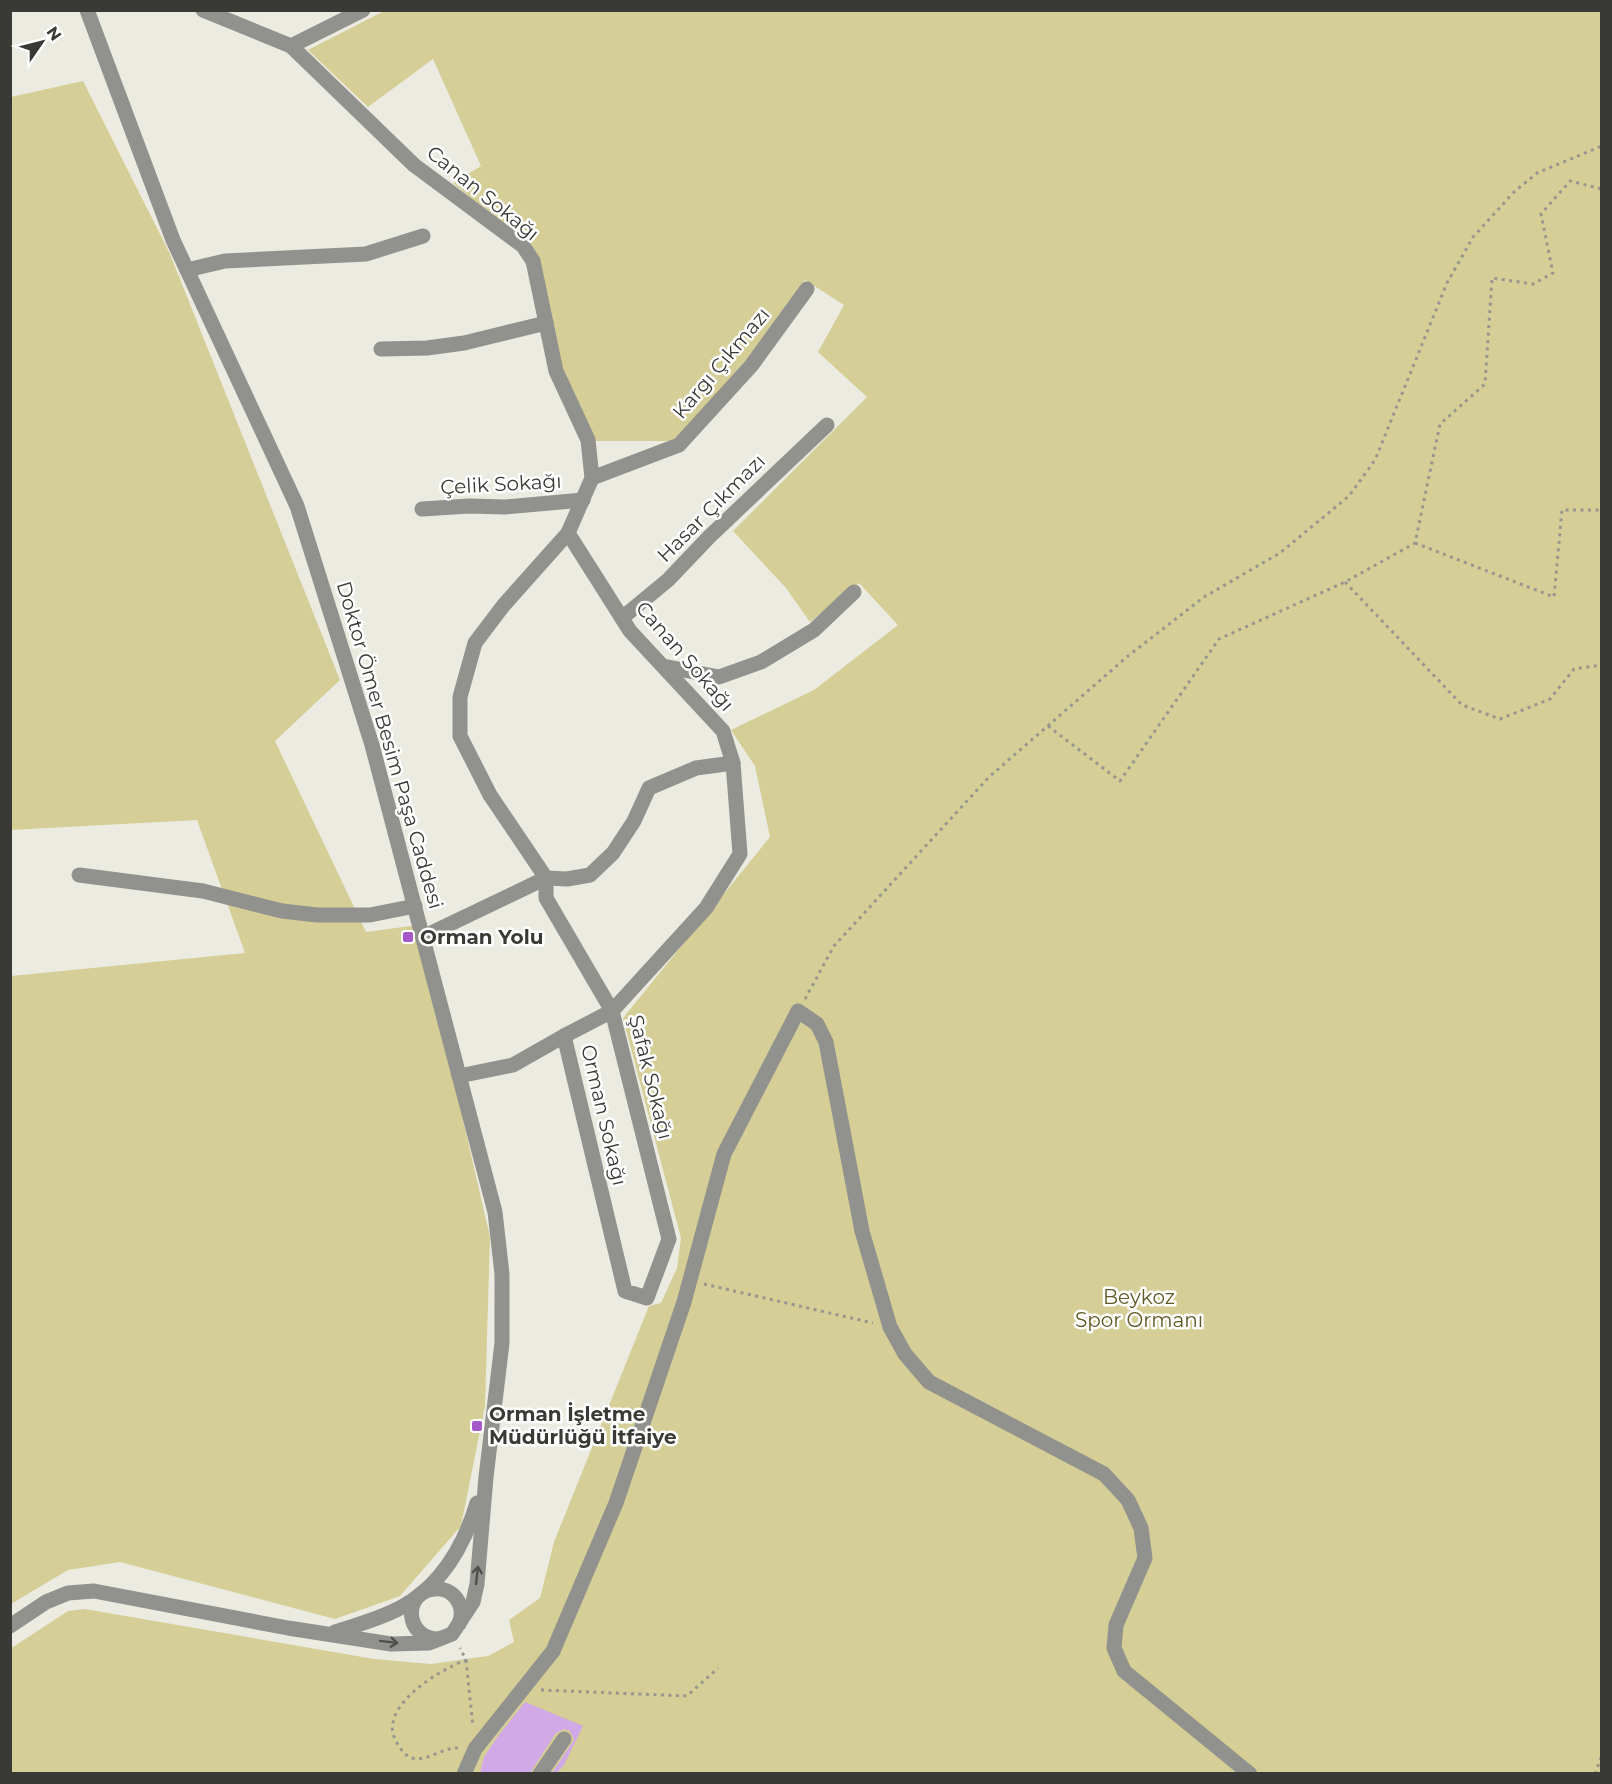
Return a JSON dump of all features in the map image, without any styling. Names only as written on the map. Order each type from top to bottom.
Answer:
[{"type":"street","name":"Doktor Ömer Besim Paşa Caddesi","points":[[87,10],[173,240],[297,506],[372,745],[495,1212],[502,1274],[502,1343],[486,1477],[477,1584],[473,1602],[451,1633]]},
{"type":"street","name":"Canan Sokağı","points":[[203,10],[291,46],[414,165],[523,246],[533,261],[556,371],[588,440],[592,478],[568,533],[630,631],[723,731],[733,763],[740,854],[706,908],[612,1011]]},
{"type":"street","points":[[291,46],[363,10]]},
{"type":"street","points":[[187,270],[225,261],[366,254],[423,236]]},
{"type":"street","name":"Kargı Çıkmazı","points":[[592,478],[679,445],[751,366],[807,289]]},
{"type":"street","points":[[381,349],[427,348],[464,343],[546,323]]},
{"type":"street","name":"Hasar Çıkmazı","points":[[622,618],[668,580],[709,537],[827,425]]},
{"type":"street","name":"Çelik Sokağı","points":[[422,509],[469,506],[505,507],[583,500]]},
{"type":"street","name":"Şafak Sokağı","points":[[568,533],[503,606],[475,643],[460,697],[460,736],[490,795],[546,878],[546,898],[612,1011],[669,1239],[646,1298]]},
{"type":"street","points":[[663,666],[719,677],[761,663],[814,630],[854,592]]},
{"type":"street","points":[[423,937],[546,878],[567,879],[590,875],[613,853],[634,821],[649,788],[696,768],[733,763]]},
{"type":"street","points":[[79,875],[202,891],[282,911],[317,915],[370,915],[415,906]]},
{"type":"street","points":[[564,1036],[612,1011]]},
{"type":"street","points":[[464,1773],[475,1749],[553,1651],[616,1503],[691,1281],[724,1154],[798,1011],[817,1024],[826,1042],[862,1232],[890,1327],[905,1354],[929,1382],[1104,1474],[1128,1500],[1141,1528],[1145,1558],[1116,1625],[1114,1648],[1124,1671],[1250,1773]]},
{"type":"street","name":"Orman Sokağı","points":[[459,1076],[513,1065],[564,1036],[625,1291],[646,1298]]},
{"type":"street","points":[[451,1633],[429,1638],[415,1628],[411,1612],[413,1604],[450,1564],[469,1530],[486,1477]]},
{"type":"street","points":[[10,1626],[46,1602],[68,1593],[94,1592],[288,1628],[332,1633],[391,1644],[429,1643],[451,1633],[461,1622],[461,1607],[452,1594],[439,1589],[422,1593],[401,1608],[380,1618],[332,1633]]},
{"type":"street","points":[[540,1773],[564,1739]]},
{"type":"path","points":[[798,1011],[834,946],[989,777],[1128,656],[1204,597],[1280,553],[1349,496],[1375,460],[1447,283],[1473,237],[1514,192],[1537,173],[1602,146]]},
{"type":"path","points":[[1048,726],[1120,781],[1219,639],[1345,582],[1414,543],[1440,424],[1485,384],[1492,278],[1533,284],[1553,273],[1540,214],[1570,181],[1602,189]]},
{"type":"path","points":[[1414,543],[1554,597],[1562,510],[1602,510]]},
{"type":"path","points":[[1345,582],[1462,705],[1500,719],[1550,699],[1574,669],[1602,665]]},
{"type":"path","points":[[691,1281],[890,1327]]},
{"type":"path","points":[[451,1633],[466,1660],[475,1749],[453,1748],[424,1758],[410,1757],[400,1749],[393,1738],[393,1724],[399,1708],[410,1694],[442,1671],[466,1660]]},
{"type":"path","points":[[524,1689],[687,1696],[718,1668]]},
{"type":"path","points":[[1595,1773],[1602,1755]]},
{"type":"green space","name":"Beykoz Spor Ormanı","points":[[386,10],[1601,11],[1601,1773],[11,1773],[10,1649],[68,1611],[85,1609],[374,1659],[431,1664],[488,1656],[514,1642],[509,1620],[540,1598],[554,1542],[649,1306],[661,1303],[677,1268],[681,1238],[623,1018],[770,837],[755,766],[731,730],[814,690],[898,625],[859,583],[810,622],[786,588],[733,531],[867,397],[818,352],[844,305],[805,280],[748,363],[678,441],[594,441],[561,371],[536,253],[453,183],[481,166],[433,59],[368,107],[308,50]]},
{"type":"green space","points":[[83,81],[170,254],[340,680],[275,741],[366,932],[418,925],[490,1237],[485,1406],[461,1526],[400,1596],[335,1619],[120,1562],[68,1570],[11,1604],[11,976],[245,953],[197,820],[11,830],[11,97]]},
{"type":"building","points":[[525,1702],[583,1726],[564,1765],[557,1773],[552,1773],[574,1740],[570,1731],[564,1729],[556,1733],[530,1773],[480,1773],[484,1757]]},
{"type":"place","name":"Orman Yolu","points":[[408,937]]},
{"type":"place","name":"Orman İşletme Müdürlüğü İtfaiye","points":[[477,1426]]}]
